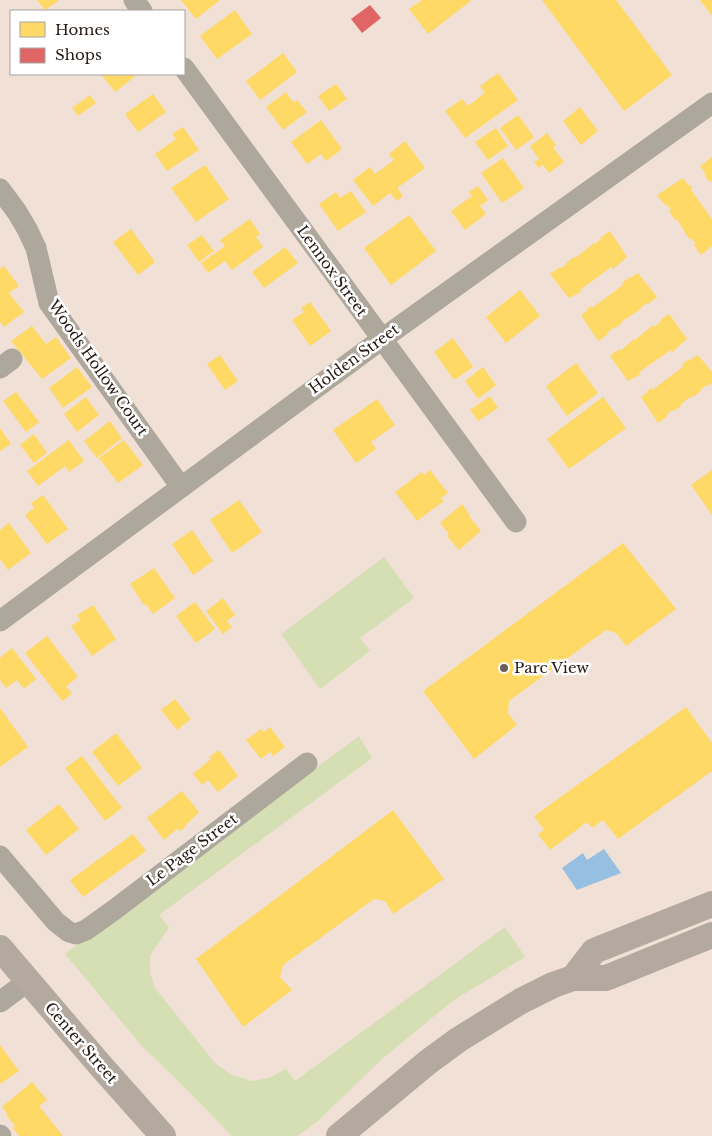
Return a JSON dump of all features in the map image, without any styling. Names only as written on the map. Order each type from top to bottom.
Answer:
[{"type":"main road","points":[[573,978],[594,951],[712,904]]},
{"type":"main road","points":[[339,1136],[458,1040],[521,1001],[553,985],[573,978],[606,978],[712,935]]},
{"type":"main road","name":"Center Street","points":[[0,948],[163,1136]]},
{"type":"street","name":"Lennox Street","points":[[185,69],[516,522]]},
{"type":"street","name":"Holden Street","points":[[0,621],[382,339],[712,103]]},
{"type":"street","name":"Woods Hollow Court","points":[[0,189],[27,229],[36,248],[49,303],[181,487]]},
{"type":"street","name":"Le Page Street","points":[[0,856],[56,922],[69,932],[76,934],[86,930],[107,916],[306,763]]},
{"type":"street","points":[[0,1002],[28,981]]},
{"type":"green space","points":[[384,557],[414,598],[360,638],[370,651],[320,689],[281,634]]},
{"type":"green space","points":[[359,736],[372,758],[159,915],[169,927],[150,956],[150,973],[155,988],[215,1063],[232,1075],[252,1081],[269,1078],[286,1069],[295,1081],[505,927],[525,957],[454,1000],[383,1058],[317,1122],[297,1136],[232,1136],[140,1044],[65,954]]},
{"type":"water","points":[[604,849],[621,873],[577,890],[562,868],[583,853],[587,860]]},
{"type":"building: Homes","points":[[37,0],[59,0],[45,10]]},
{"type":"building: Homes","points":[[181,0],[220,0],[196,19]]},
{"type":"building: Homes","points":[[422,0],[472,0],[428,34],[409,9]]},
{"type":"building: Homes","points":[[542,0],[616,0],[672,75],[624,111]]},
{"type":"building: Homes","points":[[700,0],[712,0],[712,16]]},
{"type":"building: Homes","points":[[235,10],[252,34],[217,59],[200,36]]},
{"type":"building: Homes","points":[[283,53],[297,72],[260,100],[246,81]]},
{"type":"building: Homes","points":[[498,73],[518,100],[465,138],[445,111],[462,99],[468,106],[485,93],[480,86]]},
{"type":"building: Homes","points":[[102,75],[137,75],[115,92]]},
{"type":"building: Homes","points":[[336,84],[347,99],[329,111],[318,96]]},
{"type":"building: Homes","points":[[286,92],[293,102],[297,100],[307,112],[283,130],[266,107]]},
{"type":"building: Homes","points":[[153,94],[166,112],[138,132],[125,114]]},
{"type":"building: Homes","points":[[90,95],[96,103],[78,116],[72,108]]},
{"type":"building: Homes","points":[[580,107],[598,131],[581,145],[563,121]]},
{"type":"building: Homes","points":[[518,115],[534,137],[516,150],[500,128]]},
{"type":"building: Homes","points":[[321,120],[342,149],[326,161],[321,154],[307,164],[291,142]]},
{"type":"building: Homes","points":[[183,127],[199,150],[167,171],[155,154],[176,139],[172,134]]},
{"type":"building: Homes","points":[[496,128],[508,146],[488,160],[475,142]]},
{"type":"building: Homes","points":[[547,133],[556,145],[553,147],[564,162],[549,173],[543,165],[539,168],[534,162],[539,159],[530,146]]},
{"type":"building: Homes","points":[[405,141],[425,168],[397,188],[403,196],[397,201],[390,193],[373,206],[353,180],[370,167],[375,174],[394,160],[389,154]]},
{"type":"building: Homes","points":[[712,157],[712,181],[710,182],[700,166]]},
{"type":"building: Homes","points":[[503,158],[524,188],[502,203],[481,173]]},
{"type":"building: Homes","points":[[205,165],[229,199],[196,222],[171,188]]},
{"type":"building: Homes","points":[[683,178],[690,185],[691,190],[712,219],[712,246],[701,255],[694,245],[696,244],[691,238],[689,239],[677,219],[675,220],[669,211],[671,210],[657,195]]},
{"type":"building: Homes","points":[[478,186],[488,200],[480,206],[486,214],[465,230],[451,211],[472,196],[469,192]]},
{"type":"building: Homes","points":[[351,191],[366,212],[338,231],[319,204],[336,192],[340,198]]},
{"type":"building: Homes","points":[[409,215],[436,251],[391,285],[364,248]]},
{"type":"building: Homes","points":[[250,219],[260,234],[256,237],[263,247],[232,270],[225,261],[208,273],[201,263],[225,246],[220,240]]},
{"type":"building: Homes","points":[[131,229],[155,262],[138,275],[113,242]]},
{"type":"building: Homes","points":[[610,231],[627,257],[613,269],[611,267],[580,290],[581,292],[569,298],[550,274],[595,244]]},
{"type":"building: Homes","points":[[202,235],[214,251],[199,262],[187,245]]},
{"type":"building: Homes","points":[[285,247],[298,263],[264,288],[252,272]]},
{"type":"building: Homes","points":[[4,266],[19,286],[9,293],[24,312],[4,327],[0,322],[0,269]]},
{"type":"building: Homes","points":[[638,273],[657,297],[598,341],[581,315],[591,306],[592,308],[623,285],[622,283],[629,277]]},
{"type":"building: Homes","points":[[520,290],[540,316],[506,343],[486,317]]},
{"type":"building: Homes","points":[[310,302],[331,331],[310,346],[292,320],[304,312],[301,308]]},
{"type":"building: Homes","points":[[669,314],[687,339],[672,352],[671,350],[639,372],[641,374],[628,381],[610,356],[619,349],[620,351],[653,325],[654,327]]},
{"type":"building: Homes","points":[[32,326],[46,344],[56,337],[71,358],[42,379],[11,341]]},
{"type":"building: Homes","points":[[453,338],[473,367],[454,380],[434,352]]},
{"type":"building: Homes","points":[[220,355],[238,381],[225,390],[207,364]]},
{"type":"building: Homes","points":[[698,355],[712,372],[712,383],[674,411],[667,414],[668,416],[658,423],[641,397],[651,388],[652,390],[683,367],[682,365],[689,359]]},
{"type":"building: Homes","points":[[576,363],[598,393],[567,416],[546,386]]},
{"type":"building: Homes","points":[[77,367],[92,387],[63,408],[49,388]]},
{"type":"building: Homes","points":[[483,367],[496,385],[478,399],[465,381]]},
{"type":"building: Homes","points":[[16,392],[39,422],[26,432],[3,401]]},
{"type":"building: Homes","points":[[490,396],[498,408],[478,421],[470,410]]},
{"type":"building: Homes","points":[[86,397],[99,415],[77,432],[64,414]]},
{"type":"building: Homes","points":[[603,397],[626,428],[569,469],[547,439]]},
{"type":"building: Homes","points":[[377,399],[395,425],[371,442],[376,449],[356,463],[333,430]]},
{"type":"building: Homes","points":[[110,421],[122,438],[97,458],[84,441]]},
{"type":"building: Homes","points":[[0,428],[11,444],[0,451]]},
{"type":"building: Homes","points":[[34,434],[47,453],[34,463],[20,445]]},
{"type":"building: Homes","points":[[69,440],[84,461],[69,472],[65,466],[38,486],[27,471]]},
{"type":"building: Homes","points":[[124,440],[143,465],[118,483],[99,458]]},
{"type":"building: Homes","points":[[430,470],[448,493],[441,498],[444,501],[417,521],[395,492],[422,472],[424,475]]},
{"type":"building: Homes","points":[[712,470],[712,515],[691,485]]},
{"type":"building: Homes","points":[[43,495],[68,529],[47,544],[25,515],[34,508],[31,503]]},
{"type":"building: Homes","points":[[239,500],[262,532],[232,553],[210,520]]},
{"type":"building: Homes","points":[[462,504],[481,531],[459,550],[447,536],[449,534],[440,523]]},
{"type":"building: Homes","points":[[9,523],[31,553],[8,570],[0,559],[0,530]]},
{"type":"building: Homes","points":[[192,530],[213,561],[193,575],[172,544]]},
{"type":"building: Homes","name":"Parc View","points":[[623,543],[676,609],[626,646],[616,633],[606,630],[509,701],[508,713],[517,725],[474,759],[423,691]]},
{"type":"building: Homes","points":[[154,568],[175,598],[153,614],[146,604],[144,605],[130,584]]},
{"type":"building: Homes","points":[[223,598],[235,615],[227,621],[232,627],[223,634],[206,611]]},
{"type":"building: Homes","points":[[195,602],[215,629],[196,643],[176,616]]},
{"type":"building: Homes","points":[[93,605],[116,639],[92,656],[71,626],[80,620],[77,615]]},
{"type":"building: Homes","points":[[47,636],[78,677],[66,686],[72,694],[62,701],[25,653]]},
{"type":"building: Homes","points":[[12,648],[36,679],[24,689],[17,680],[6,688],[0,680],[0,658]]},
{"type":"building: Homes","points":[[175,699],[191,719],[177,730],[161,710]]},
{"type":"building: Homes","points":[[686,707],[712,743],[712,771],[618,839],[603,820],[592,828],[587,822],[550,850],[538,834],[544,830],[534,816]]},
{"type":"building: Homes","points":[[0,708],[28,747],[0,767]]},
{"type":"building: Homes","points":[[270,727],[285,747],[273,756],[270,752],[261,759],[246,740],[261,729],[264,732]]},
{"type":"building: Homes","points":[[116,733],[142,768],[118,786],[92,752]]},
{"type":"building: Homes","points":[[219,750],[238,776],[218,792],[208,780],[202,785],[193,774],[211,759],[209,757]]},
{"type":"building: Homes","points":[[82,756],[122,808],[105,821],[65,768]]},
{"type":"building: Homes","points":[[182,791],[199,812],[180,831],[177,829],[164,840],[147,818]]},
{"type":"building: Homes","points":[[59,804],[79,829],[46,855],[26,830]]},
{"type":"building: Homes","points":[[393,810],[444,879],[393,914],[385,901],[374,899],[283,965],[280,977],[292,990],[243,1027],[196,959]]},
{"type":"building: Homes","points":[[133,834],[146,851],[83,897],[70,880]]},
{"type":"building: Homes","points":[[0,1045],[19,1071],[0,1084]]},
{"type":"building: Homes","points":[[32,1082],[47,1100],[39,1106],[63,1136],[19,1136],[13,1128],[15,1126],[2,1107]]},
{"type":"building: Shops","points":[[370,5],[381,18],[362,33],[351,19]]},
{"type":"place","name":"Parc View","points":[[504,668]]}]
